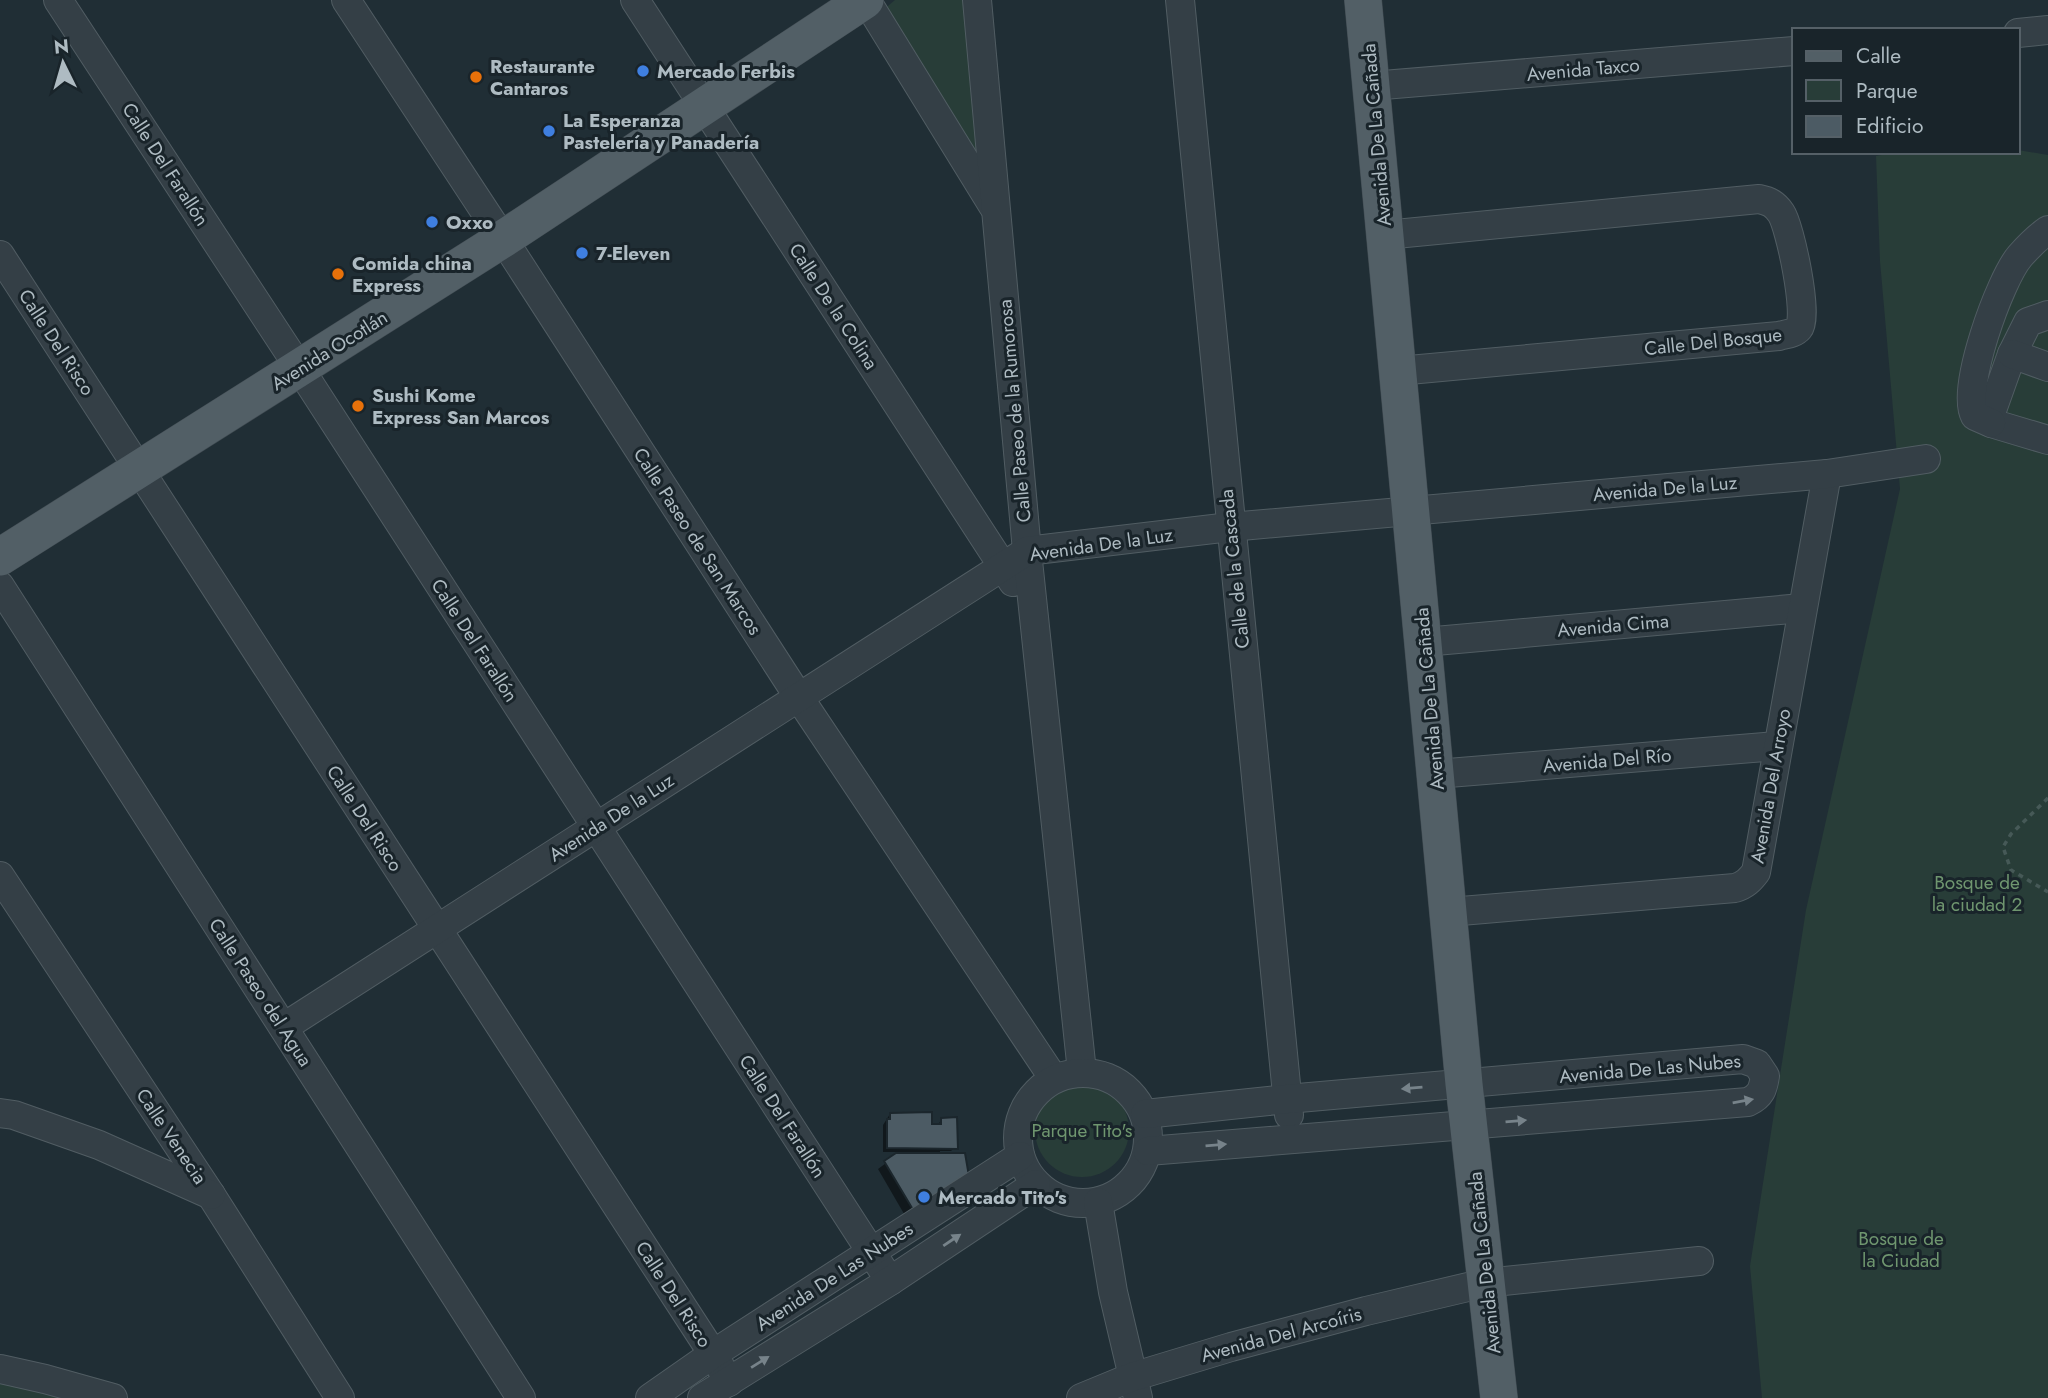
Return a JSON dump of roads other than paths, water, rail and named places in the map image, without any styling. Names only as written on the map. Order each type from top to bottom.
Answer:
[{"type":"main road","name":"Avenida Ocotlán","points":[[0,557],[503,239],[865,0]]},
{"type":"main road","name":"Avenida De La Cañada","points":[[1363,0],[1464,1084],[1499,1398]]},
{"type":"street","name":"Calle Del Farallón","points":[[58,0],[890,1281]]},
{"type":"street","name":"Calle Paseo de San Marcos","points":[[346,0],[798,696],[1054,1079]]},
{"type":"street","name":"Calle De la Colina","points":[[635,0],[1033,611]]},
{"type":"street","points":[[865,0],[996,211]]},
{"type":"street","name":"Calle Paseo de la Rumorosa","points":[[977,0],[1027,551],[1083,1072]]},
{"type":"street","name":"Calle de la Cascada","points":[[1180,0],[1292,1139]]},
{"type":"street","points":[[2020,33],[2048,30]]},
{"type":"street","name":"Avenida Taxco","points":[[1371,86],[1792,51]]},
{"type":"street","name":"Calle Del Bosque","points":[[1385,235],[1759,199],[1776,205],[1786,222],[1802,303],[1803,319],[1800,328],[1779,336],[1398,371]]},
{"type":"street","points":[[2048,230],[2018,257],[2000,290],[1984,334],[1970,403],[1975,416],[2048,440]]},
{"type":"street","name":"Calle Del Risco","points":[[0,255],[729,1382]]},
{"type":"street","points":[[1991,423],[1993,405],[2012,354],[2028,322],[2048,315]]},
{"type":"street","points":[[2012,354],[2048,367]]},
{"type":"street","name":"Avenida De la Luz","points":[[284,1027],[1027,551],[1230,527],[1827,474],[1926,459]]},
{"type":"street","name":"Avenida Del Arroyo","points":[[1450,912],[1735,888],[1743,885],[1755,872],[1827,474]]},
{"type":"street","name":"Calle Paseo del Agua","points":[[0,586],[521,1398]]},
{"type":"street","name":"Avenida Cima","points":[[1424,642],[1802,608]]},
{"type":"street","name":"Avenida Del Río","points":[[1436,774],[1777,746]]},
{"type":"street","name":"Calle Venecia","points":[[0,876],[211,1195],[340,1398]]},
{"type":"street","name":"Avenida De Las Nubes","points":[[1145,1114],[1743,1059],[1757,1064],[1765,1076],[1764,1088],[1757,1098],[1748,1102],[1148,1150]]},
{"type":"street","points":[[1083,1072],[1109,1077],[1130,1092],[1145,1114],[1149,1132],[1148,1150],[1139,1174],[1121,1191],[1098,1202],[1076,1203],[1054,1197],[1036,1184],[1026,1171],[1020,1156],[1017,1133],[1023,1111],[1036,1092],[1054,1079],[1083,1072]]},
{"type":"street","points":[[0,1112],[99,1145],[211,1195]]},
{"type":"street","name":"Avenida De Las Nubes","points":[[650,1398],[713,1354],[1020,1156]]},
{"type":"street","name":"Avenida De Las Nubes","points":[[702,1398],[890,1281],[1036,1184]]},
{"type":"street","points":[[1098,1202],[1113,1292],[1135,1387]]},
{"type":"street","name":"Avenida Del Arcoíris","points":[[1081,1398],[1135,1387],[1183,1360],[1329,1320],[1486,1283],[1699,1261]]},
{"type":"street","points":[[0,1369],[113,1398]]},
{"type":"place","name":"Mercado Ferbis","points":[[643,71]]},
{"type":"place","name":"Restaurante Cantaros","points":[[476,77]]},
{"type":"place","name":"La Esperanza Pastelería y Panadería","points":[[549,131]]},
{"type":"place","name":"Oxxo","points":[[432,222]]},
{"type":"place","name":"7-Eleven","points":[[582,253]]},
{"type":"place","name":"Comida china Express","points":[[338,274]]},
{"type":"place","name":"Sushi Kome Express San Marcos","points":[[358,406]]},
{"type":"place","name":"Mercado Tito's","points":[[924,1197]]},
{"type":"park label","name":"Bosque de la ciudad 2","points":[[1977,893]]},
{"type":"park label","name":"Parque Tito's","points":[[1082,1130]]},
{"type":"park label","name":"Bosque de la Ciudad","points":[[1901,1249]]}]
